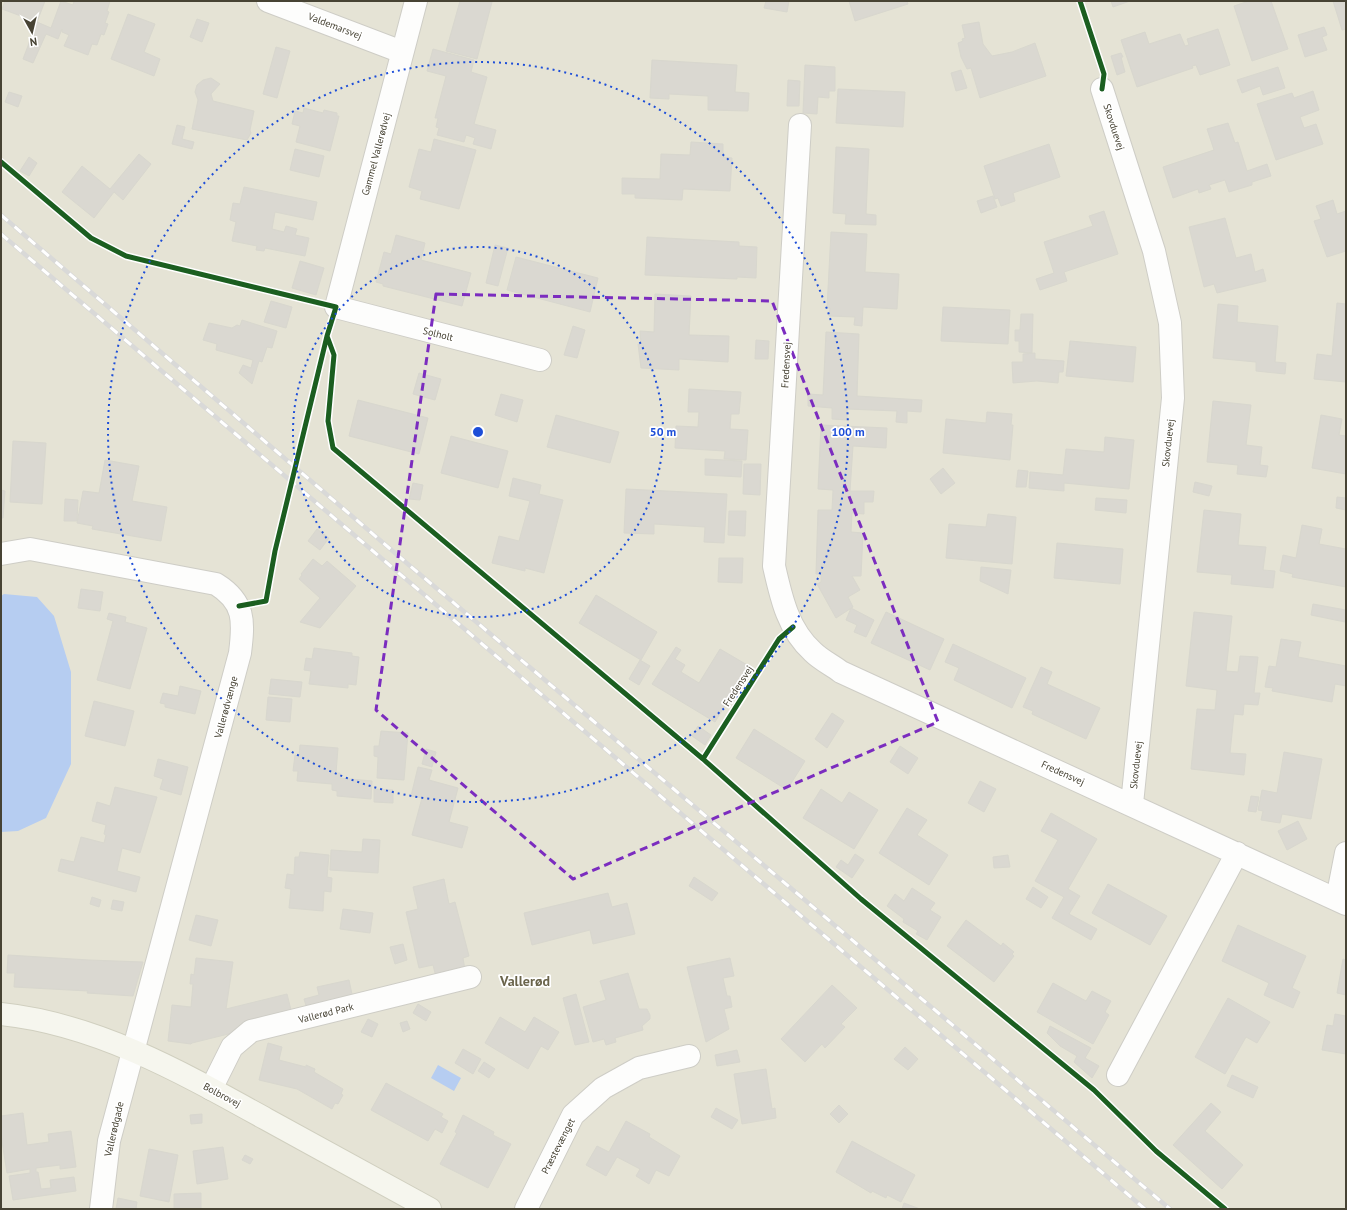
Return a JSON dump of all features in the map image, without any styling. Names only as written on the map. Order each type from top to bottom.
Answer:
[{"type":"street","name":"Valdemarsvej","points":[[268,1],[402,52]]},
{"type":"street","name":"Gammel Vallerødvej","points":[[336,307],[416,1]]},
{"type":"street","name":"Skovduevej","points":[[1102,89],[1154,251],[1170,323],[1173,398],[1132,804]]},
{"type":"street","name":"Fredensvej","points":[[800,125],[774,566],[781,598],[793,627],[812,652],[841,672],[1342,901]]},
{"type":"street","name":"Solholt","points":[[336,307],[540,360]]},
{"type":"street","name":"Vallerødvænge","points":[[1,554],[30,549],[216,584],[228,591],[239,606],[244,625],[240,653],[134,1051]]},
{"type":"street","points":[[1118,1075],[1237,853]]},
{"type":"street","points":[[1342,901],[1346,853]]},
{"type":"street","name":"Vallerød Park","points":[[211,1089],[232,1046],[251,1031],[470,977]]},
{"type":"street","name":"Bolbrovej","points":[[1,1014],[77,1030],[134,1051],[211,1089],[430,1209]]},
{"type":"street","name":"Vallerødgade","points":[[101,1209],[109,1141],[134,1051]]},
{"type":"street","name":"Præstevænget","points":[[526,1209],[573,1114],[603,1088],[639,1068],[689,1056]]},
{"type":"highlighted area","points":[[436,294],[772,301],[938,722],[573,879],[376,710]]},
{"type":"shaded area","points":[[1,1],[1346,1],[1346,1209],[1,1209]]},
{"type":"water","points":[[4,594],[37,597],[54,616],[71,672],[71,764],[46,818],[18,831],[1,832],[1,596]]},
{"type":"water","points":[[438,1065],[461,1078],[454,1091],[431,1078]]},
{"type":"building","points":[[5,1],[45,1],[37,22],[2,9]]},
{"type":"building","points":[[61,1],[73,5],[74,1],[110,1],[107,11],[109,12],[105,23],[108,24],[104,35],[101,34],[97,45],[92,44],[88,55],[64,46],[69,35],[62,32],[62,29],[58,39],[46,34],[33,63],[23,59],[37,22],[51,28]]},
{"type":"building","points":[[460,1],[492,2],[477,59],[446,51]]},
{"type":"building","points":[[766,1],[789,1],[787,12],[764,8]]},
{"type":"building","points":[[849,1],[907,1],[908,4],[855,21]]},
{"type":"building","points":[[1111,1],[1130,1],[1113,7]]},
{"type":"building","points":[[1249,1],[1271,1],[1288,49],[1252,61],[1234,6]]},
{"type":"building","points":[[1333,1],[1346,1],[1346,29],[1342,30]]},
{"type":"building","points":[[128,14],[155,24],[144,52],[160,59],[154,76],[111,59]]},
{"type":"building","points":[[197,19],[209,23],[202,42],[190,37]]},
{"type":"building","points":[[979,22],[983,44],[992,56],[1012,52],[1035,43],[1046,76],[980,98],[971,68],[967,69],[961,57],[958,43],[963,41],[962,39],[965,38],[962,25]]},
{"type":"building","points":[[1324,27],[1327,35],[1322,37],[1327,50],[1305,57],[1298,35]]},
{"type":"building","points":[[1218,29],[1230,65],[1200,75],[1196,65],[1192,66],[1193,68],[1137,87],[1121,40],[1145,32],[1149,44],[1180,34],[1185,46],[1189,45],[1187,39]]},
{"type":"building","points":[[276,47],[290,51],[277,98],[263,94]]},
{"type":"building","points":[[433,49],[474,60],[471,72],[487,77],[474,124],[496,130],[491,149],[473,144],[475,138],[466,135],[464,142],[437,135],[439,128],[436,127],[438,118],[435,118],[446,76],[427,71]]},
{"type":"building","points":[[1121,53],[1125,72],[1117,75],[1111,56]]},
{"type":"building","points":[[652,60],[737,65],[735,92],[749,93],[748,111],[708,110],[708,96],[669,94],[669,99],[650,98]]},
{"type":"building","points":[[805,65],[835,67],[835,91],[829,91],[829,98],[818,97],[817,114],[803,113]]},
{"type":"building","points":[[1278,67],[1285,88],[1263,95],[1260,86],[1242,93],[1237,80]]},
{"type":"building","points":[[961,70],[967,88],[956,91],[951,73]]},
{"type":"building","points":[[211,78],[220,84],[211,94],[213,101],[254,111],[250,130],[251,133],[247,140],[192,129],[198,100],[195,92],[197,85],[203,80]]},
{"type":"building","points":[[788,80],[800,81],[799,106],[787,106]]},
{"type":"building","points":[[838,89],[905,92],[903,127],[836,123]]},
{"type":"building","points":[[1313,91],[1319,110],[1300,117],[1304,128],[1316,124],[1323,144],[1276,160],[1257,104],[1292,93],[1294,98]]},
{"type":"building","points":[[9,92],[22,96],[18,107],[5,102]]},
{"type":"building","points":[[304,108],[323,113],[324,110],[337,113],[337,116],[339,116],[330,151],[296,142],[300,126],[292,124],[295,111],[303,113]]},
{"type":"building","points":[[1228,123],[1235,143],[1238,142],[1247,171],[1267,164],[1271,176],[1252,182],[1252,185],[1229,192],[1225,180],[1209,185],[1211,189],[1199,193],[1198,189],[1173,198],[1163,167],[1214,150],[1207,129]]},
{"type":"building","points":[[177,125],[185,127],[182,139],[194,142],[192,149],[172,144]]},
{"type":"building","points":[[434,139],[476,150],[459,209],[420,199],[422,191],[409,187],[419,149],[431,152]]},
{"type":"building","points":[[691,142],[723,144],[723,157],[732,158],[730,191],[683,189],[682,200],[635,198],[635,194],[622,194],[622,178],[660,179],[661,154],[690,155]]},
{"type":"building","points":[[1049,144],[1060,177],[1013,193],[1015,201],[1001,206],[998,198],[995,199],[984,166]]},
{"type":"building","points":[[836,147],[869,149],[866,214],[876,215],[876,225],[845,224],[846,214],[833,213]]},
{"type":"building","points":[[295,149],[324,156],[319,177],[290,170]]},
{"type":"building","points":[[139,154],[151,164],[123,200],[114,192],[94,218],[62,192],[82,166],[110,189]]},
{"type":"building","points":[[29,157],[37,163],[29,176],[20,171]]},
{"type":"building","points":[[244,187],[317,202],[313,220],[275,212],[272,229],[284,232],[286,226],[297,229],[295,235],[309,238],[305,256],[265,248],[264,251],[256,250],[257,246],[232,241],[236,222],[230,220],[233,203],[240,204]]},
{"type":"building","points":[[993,196],[997,207],[981,213],[977,201]]},
{"type":"building","points":[[1333,200],[1337,214],[1346,211],[1346,251],[1327,257],[1314,221],[1321,219],[1316,206]]},
{"type":"building","points":[[1104,211],[1118,254],[1064,272],[1067,281],[1040,290],[1036,279],[1054,273],[1044,242],[1093,226],[1089,216]]},
{"type":"building","points":[[1225,218],[1236,258],[1251,254],[1255,272],[1263,269],[1266,281],[1217,293],[1214,284],[1204,287],[1189,227]]},
{"type":"building","points":[[831,232],[867,234],[865,272],[899,274],[897,309],[863,307],[862,326],[854,325],[855,317],[829,316],[830,308],[827,308]]},
{"type":"building","points":[[396,235],[425,243],[421,260],[471,273],[462,306],[383,286],[383,284],[376,282],[384,252],[391,254]]},
{"type":"building","points":[[647,237],[739,242],[739,246],[757,247],[756,278],[737,277],[737,279],[645,275]]},
{"type":"building","points":[[495,245],[508,248],[498,286],[486,283]]},
{"type":"building","points":[[516,257],[598,278],[590,312],[507,290]]},
{"type":"building","points":[[300,261],[324,268],[316,295],[292,288]]},
{"type":"building","points":[[655,294],[691,296],[689,335],[729,336],[728,362],[679,359],[679,370],[641,368],[638,344],[641,344],[640,331],[654,332]]},
{"type":"building","points":[[271,301],[292,307],[286,328],[264,322]]},
{"type":"building","points":[[1337,303],[1346,304],[1346,382],[1314,379],[1317,354],[1332,356]]},
{"type":"building","points":[[1218,304],[1238,306],[1237,322],[1278,326],[1275,362],[1286,363],[1285,374],[1256,371],[1256,362],[1213,358]]},
{"type":"building","points":[[943,307],[1010,310],[1008,344],[941,341]]},
{"type":"building","points":[[1021,314],[1033,314],[1032,353],[1019,352],[1019,341],[1015,341],[1015,330],[1020,330]]},
{"type":"building","points":[[242,320],[277,331],[272,348],[267,347],[262,362],[259,361],[252,384],[239,373],[243,365],[251,368],[253,360],[216,350],[217,344],[203,340],[209,323],[232,328],[237,325],[240,326]]},
{"type":"building","points":[[573,326],[585,330],[577,358],[564,355]]},
{"type":"building","points":[[826,332],[859,334],[857,396],[922,400],[921,412],[907,411],[907,423],[896,422],[897,411],[847,409],[847,420],[832,419],[832,408],[808,406],[808,394],[823,395]]},
{"type":"building","points":[[756,340],[769,341],[768,359],[755,359]]},
{"type":"building","points":[[1070,341],[1136,347],[1133,382],[1066,376]]},
{"type":"building","points":[[1035,353],[1035,359],[1064,361],[1063,372],[1059,372],[1058,383],[1037,381],[1013,383],[1012,362],[1023,362],[1023,354]]},
{"type":"building","points":[[419,373],[441,379],[435,400],[413,394]]},
{"type":"building","points":[[689,389],[741,392],[739,414],[731,414],[730,429],[748,430],[746,460],[724,459],[725,451],[675,448],[676,426],[698,427],[699,412],[688,412]]},
{"type":"building","points":[[501,394],[523,400],[517,422],[495,415]]},
{"type":"building","points":[[358,400],[428,418],[419,454],[349,436]]},
{"type":"building","points":[[1213,401],[1251,405],[1246,445],[1262,447],[1260,465],[1268,466],[1266,477],[1237,474],[1238,465],[1207,462]]},
{"type":"building","points":[[987,412],[1012,414],[1011,425],[1013,425],[1010,460],[943,453],[946,419],[986,423]]},
{"type":"building","points":[[556,415],[619,432],[610,463],[547,447]]},
{"type":"building","points":[[1321,415],[1342,419],[1339,435],[1346,436],[1346,474],[1312,468]]},
{"type":"building","points":[[821,425],[887,428],[886,448],[853,446],[850,491],[874,491],[873,502],[864,502],[864,514],[852,513],[851,532],[863,533],[861,576],[852,576],[860,590],[848,597],[853,607],[836,618],[817,584],[821,582],[821,574],[816,574],[818,510],[832,510],[833,490],[818,489]]},
{"type":"building","points":[[451,436],[508,451],[498,488],[441,473]]},
{"type":"building","points":[[1105,437],[1134,440],[1129,489],[1064,483],[1064,491],[1029,488],[1030,472],[1063,475],[1066,449],[1104,452]]},
{"type":"building","points":[[13,441],[46,443],[42,504],[10,502]]},
{"type":"building","points":[[705,459],[742,461],[741,477],[705,475]]},
{"type":"building","points":[[105,460],[139,466],[132,501],[167,507],[161,541],[92,529],[93,526],[77,523],[83,491],[99,493]]},
{"type":"building","points":[[744,464],[761,464],[760,495],[743,494]]},
{"type":"building","points":[[943,468],[955,483],[941,494],[930,479]]},
{"type":"building","points":[[1018,470],[1028,471],[1026,487],[1016,487]]},
{"type":"building","points":[[513,478],[541,485],[539,494],[563,500],[544,573],[525,568],[525,571],[492,563],[499,536],[519,541],[530,501],[509,496]]},
{"type":"building","points":[[1195,482],[1212,486],[1209,496],[1193,492]]},
{"type":"building","points":[[413,483],[423,485],[420,500],[409,499]]},
{"type":"building","points":[[626,489],[727,494],[724,543],[704,542],[705,527],[654,524],[654,534],[624,533]]},
{"type":"building","points":[[1,490],[5,491],[3,518],[1,518]]},
{"type":"building","points":[[1337,497],[1346,498],[1346,510],[1336,508]]},
{"type":"building","points":[[1096,498],[1127,500],[1126,513],[1095,510]]},
{"type":"building","points":[[65,499],[78,500],[77,521],[64,521]]},
{"type":"building","points":[[1204,510],[1241,514],[1238,545],[1266,547],[1263,570],[1275,571],[1273,588],[1231,584],[1232,575],[1197,572]]},
{"type":"building","points":[[729,511],[746,511],[745,536],[728,535]]},
{"type":"building","points":[[988,514],[1016,517],[1012,564],[946,558],[949,524],[986,527]]},
{"type":"building","points":[[1302,525],[1322,529],[1319,544],[1346,549],[1346,587],[1292,577],[1293,574],[1280,571],[1283,555],[1296,558]]},
{"type":"building","points":[[317,529],[329,538],[320,550],[308,541]]},
{"type":"building","points":[[1057,543],[1123,549],[1120,584],[1054,578]]},
{"type":"building","points":[[719,558],[743,558],[742,583],[718,582]]},
{"type":"building","points":[[313,559],[322,566],[327,561],[356,586],[320,628],[300,622],[320,598],[299,579],[302,575],[301,574]]},
{"type":"building","points":[[981,567],[1011,570],[1008,594],[980,581]]},
{"type":"building","points":[[81,589],[103,592],[100,611],[78,608]]},
{"type":"building","points":[[596,595],[657,632],[641,660],[579,623]]},
{"type":"building","points":[[1313,604],[1346,610],[1345,622],[1311,615]]},
{"type":"building","points":[[851,608],[874,620],[866,637],[854,632],[857,625],[846,620]]},
{"type":"building","points":[[886,612],[944,639],[930,670],[871,643]]},
{"type":"building","points":[[1194,612],[1232,616],[1226,671],[1238,672],[1240,656],[1258,657],[1254,693],[1260,693],[1258,705],[1244,704],[1243,715],[1234,714],[1230,753],[1246,754],[1244,775],[1191,769],[1197,709],[1215,710],[1217,690],[1186,686]]},
{"type":"building","points":[[109,613],[126,617],[125,622],[147,628],[130,689],[97,680],[113,621],[107,619]]},
{"type":"building","points":[[1281,639],[1301,642],[1298,657],[1346,666],[1346,686],[1335,684],[1332,702],[1272,691],[1273,688],[1265,687],[1269,666],[1276,667]]},
{"type":"building","points":[[953,644],[1026,678],[1012,708],[954,680],[959,668],[945,662]]},
{"type":"building","points":[[676,647],[681,650],[675,659],[685,665],[681,672],[699,683],[720,649],[749,666],[715,722],[652,684]]},
{"type":"building","points":[[314,648],[352,653],[352,656],[359,657],[356,685],[348,684],[348,688],[309,684],[311,671],[304,670],[306,658],[312,659]]},
{"type":"building","points":[[640,660],[650,666],[639,685],[629,679]]},
{"type":"building","points":[[1041,667],[1052,672],[1047,684],[1100,708],[1086,739],[1032,714],[1033,711],[1023,707]]},
{"type":"building","points":[[271,679],[302,682],[300,697],[269,694]]},
{"type":"building","points":[[180,686],[201,691],[195,714],[165,707],[165,704],[160,703],[163,693],[178,696]]},
{"type":"building","points":[[268,697],[292,699],[290,722],[266,720]]},
{"type":"building","points":[[94,701],[134,711],[125,746],[85,736]]},
{"type":"building","points":[[832,713],[844,721],[827,748],[815,739]]},
{"type":"building","points":[[698,726],[711,735],[705,745],[692,736]]},
{"type":"building","points":[[754,729],[805,761],[787,790],[736,758]]},
{"type":"building","points":[[381,731],[408,733],[404,780],[377,778],[378,757],[374,756],[374,746],[379,746]]},
{"type":"building","points":[[300,745],[338,748],[336,773],[340,773],[340,778],[372,781],[371,799],[337,796],[337,791],[332,790],[332,784],[297,781],[298,771],[293,771],[295,755],[299,756]]},
{"type":"building","points":[[900,746],[918,758],[908,774],[890,762]]},
{"type":"building","points":[[426,749],[436,752],[432,767],[422,764]]},
{"type":"building","points":[[1284,752],[1322,759],[1311,819],[1282,814],[1280,823],[1261,820],[1263,811],[1258,810],[1262,790],[1277,793]]},
{"type":"building","points":[[158,759],[188,767],[181,795],[160,789],[163,779],[154,776]]},
{"type":"building","points":[[418,767],[432,770],[429,780],[458,788],[449,822],[468,827],[462,848],[412,835],[422,798],[411,796]]},
{"type":"building","points":[[980,781],[996,789],[984,812],[968,803]]},
{"type":"building","points":[[115,787],[157,797],[140,853],[122,848],[117,871],[140,877],[136,892],[58,871],[61,859],[74,862],[81,837],[104,843],[106,825],[92,821],[97,802],[110,806]]},
{"type":"building","points":[[374,789],[393,790],[393,803],[374,802]]},
{"type":"building","points":[[821,789],[842,803],[849,792],[878,810],[854,849],[803,818]]},
{"type":"building","points":[[1251,796],[1259,797],[1256,812],[1248,811]]},
{"type":"building","points":[[907,808],[927,820],[917,835],[948,855],[929,885],[879,853]]},
{"type":"building","points":[[1051,813],[1097,839],[1068,889],[1080,896],[1069,914],[1097,929],[1091,940],[1052,918],[1064,897],[1035,881],[1058,840],[1041,831]]},
{"type":"building","points":[[1298,821],[1307,839],[1287,850],[1278,831]]},
{"type":"building","points":[[363,839],[380,840],[378,873],[330,870],[331,850],[362,852]]},
{"type":"building","points":[[300,852],[329,855],[327,877],[332,878],[331,892],[324,891],[323,911],[289,908],[291,889],[285,888],[287,874],[294,875],[295,857],[299,857]]},
{"type":"building","points":[[855,854],[864,860],[852,878],[836,867],[841,860],[848,865]]},
{"type":"building","points":[[1008,855],[1010,867],[994,868],[993,857]]},
{"type":"building","points":[[694,877],[718,893],[712,901],[689,886]]},
{"type":"building","points":[[444,879],[449,904],[455,902],[469,956],[463,958],[465,970],[436,977],[433,965],[419,968],[406,912],[418,909],[413,887]]},
{"type":"building","points":[[1108,884],[1167,916],[1150,945],[1092,913]]},
{"type":"building","points":[[1033,887],[1048,897],[1041,908],[1026,899]]},
{"type":"building","points":[[912,888],[935,903],[930,910],[941,917],[927,940],[916,934],[918,931],[903,922],[904,919],[887,906],[895,894],[904,901]]},
{"type":"building","points":[[608,893],[612,907],[627,903],[635,934],[593,944],[590,930],[532,945],[524,913]]},
{"type":"building","points":[[92,897],[101,900],[99,907],[90,904]]},
{"type":"building","points":[[113,900],[124,902],[122,911],[111,909]]},
{"type":"building","points":[[343,909],[373,913],[370,933],[340,929]]},
{"type":"building","points":[[196,915],[218,920],[211,946],[189,940]]},
{"type":"building","points":[[966,920],[1001,946],[1003,943],[1014,952],[1012,954],[1014,956],[994,982],[947,946]]},
{"type":"building","points":[[1238,925],[1306,956],[1292,988],[1300,992],[1293,1008],[1264,995],[1269,983],[1222,961]]},
{"type":"building","points":[[403,944],[407,960],[395,964],[390,947]]},
{"type":"building","points":[[8,955],[143,962],[133,996],[87,993],[88,991],[14,987],[15,973],[7,973]]},
{"type":"building","points":[[196,958],[233,962],[226,1009],[287,994],[293,1018],[191,1044],[168,1041],[172,1005],[191,1007],[193,984],[190,984],[191,974],[194,975]]},
{"type":"building","points":[[730,958],[734,976],[723,978],[727,996],[730,996],[732,1007],[724,1009],[729,1029],[706,1042],[687,967]]},
{"type":"building","points":[[1343,959],[1346,960],[1346,995],[1337,993]]},
{"type":"building","points":[[628,973],[639,1009],[647,1009],[650,1019],[642,1026],[643,1030],[615,1038],[616,1042],[606,1045],[604,1039],[593,1042],[583,1007],[606,1000],[600,981]]},
{"type":"building","points":[[349,980],[353,999],[307,1009],[304,999],[319,995],[317,987]]},
{"type":"building","points":[[1053,983],[1086,1001],[1092,991],[1111,1001],[1105,1012],[1109,1015],[1093,1044],[1037,1012]]},
{"type":"building","points":[[832,985],[857,1008],[841,1024],[845,1027],[825,1048],[822,1044],[805,1062],[781,1039]]},
{"type":"building","points":[[576,994],[589,1042],[575,1045],[563,998]]},
{"type":"building","points":[[1228,998],[1270,1022],[1257,1043],[1246,1037],[1225,1074],[1195,1057]]},
{"type":"building","points":[[418,1004],[431,1012],[426,1021],[413,1013]]},
{"type":"building","points":[[1335,1014],[1346,1016],[1346,1054],[1322,1050],[1327,1025],[1333,1026]]},
{"type":"building","points":[[500,1017],[525,1032],[534,1017],[559,1032],[548,1050],[541,1046],[528,1069],[485,1043]]},
{"type":"building","points":[[368,1019],[378,1024],[372,1037],[361,1032]]},
{"type":"building","points":[[407,1021],[410,1029],[403,1032],[400,1023]]},
{"type":"building","points":[[1050,1026],[1091,1048],[1085,1058],[1099,1066],[1092,1078],[1074,1062],[1077,1056],[1060,1046],[1047,1033]]},
{"type":"building","points":[[268,1043],[282,1047],[279,1060],[306,1067],[306,1065],[315,1069],[314,1072],[343,1089],[341,1094],[343,1095],[338,1104],[335,1103],[332,1109],[297,1089],[259,1080]]},
{"type":"building","points":[[905,1047],[918,1059],[908,1070],[894,1059]]},
{"type":"building","points":[[463,1049],[481,1059],[473,1074],[455,1063]]},
{"type":"building","points":[[737,1050],[740,1062],[717,1066],[715,1055]]},
{"type":"building","points":[[484,1062],[495,1069],[489,1078],[478,1071]]},
{"type":"building","points":[[766,1069],[772,1109],[775,1108],[776,1118],[742,1124],[734,1074]]},
{"type":"building","points":[[1232,1075],[1258,1087],[1253,1098],[1227,1086]]},
{"type":"building","points":[[386,1083],[443,1114],[441,1117],[448,1121],[442,1133],[435,1129],[428,1141],[371,1110]]},
{"type":"building","points":[[1211,1103],[1221,1112],[1205,1131],[1243,1165],[1222,1189],[1173,1145]]},
{"type":"building","points":[[839,1105],[848,1114],[839,1123],[830,1114]]},
{"type":"building","points":[[716,1108],[738,1120],[732,1129],[711,1117]]},
{"type":"building","points":[[23,1113],[27,1145],[49,1142],[48,1134],[71,1131],[76,1167],[60,1169],[60,1165],[36,1168],[36,1172],[38,1172],[41,1189],[51,1188],[50,1180],[74,1177],[76,1191],[13,1200],[9,1176],[30,1173],[30,1169],[7,1173],[1,1135],[1,1116]]},
{"type":"building","points":[[202,1114],[202,1123],[191,1124],[190,1115]]},
{"type":"building","points":[[463,1115],[494,1132],[493,1135],[511,1144],[488,1188],[440,1164],[457,1133],[455,1132]]},
{"type":"building","points":[[626,1121],[650,1134],[649,1137],[680,1156],[669,1176],[656,1170],[649,1184],[636,1176],[640,1169],[617,1157],[606,1176],[586,1165],[597,1146],[609,1152]]},
{"type":"building","points":[[852,1141],[915,1175],[901,1202],[887,1195],[886,1198],[872,1191],[871,1193],[836,1172]]},
{"type":"building","points":[[223,1147],[228,1179],[197,1184],[193,1151]]},
{"type":"building","points":[[149,1149],[178,1155],[169,1202],[140,1196]]},
{"type":"building","points":[[245,1155],[253,1159],[250,1164],[242,1160]]},
{"type":"building","points":[[201,1193],[201,1209],[174,1209],[174,1194]]},
{"type":"building","points":[[118,1198],[137,1202],[136,1209],[116,1209]]},
{"type":"building","points":[[904,1203],[920,1209],[902,1209]]},
{"type":"railway","points":[[1,215],[409,565],[1170,1209]]},
{"type":"railway","points":[[1,234],[1145,1209]]},
{"type":"cycle path","points":[[1080,1],[1104,74],[1102,89]]},
{"type":"cycle path","points":[[1,162],[91,238],[126,256],[336,307],[327,336],[334,355],[328,421],[333,448],[703,759],[861,899],[1094,1090],[1156,1151],[1225,1209]]},
{"type":"cycle path","points":[[239,606],[266,601],[275,551],[327,336]]},
{"type":"cycle path","points":[[703,759],[779,639],[793,627]]},
{"type":"district","name":"Vallerød","points":[[525,981]]}]
